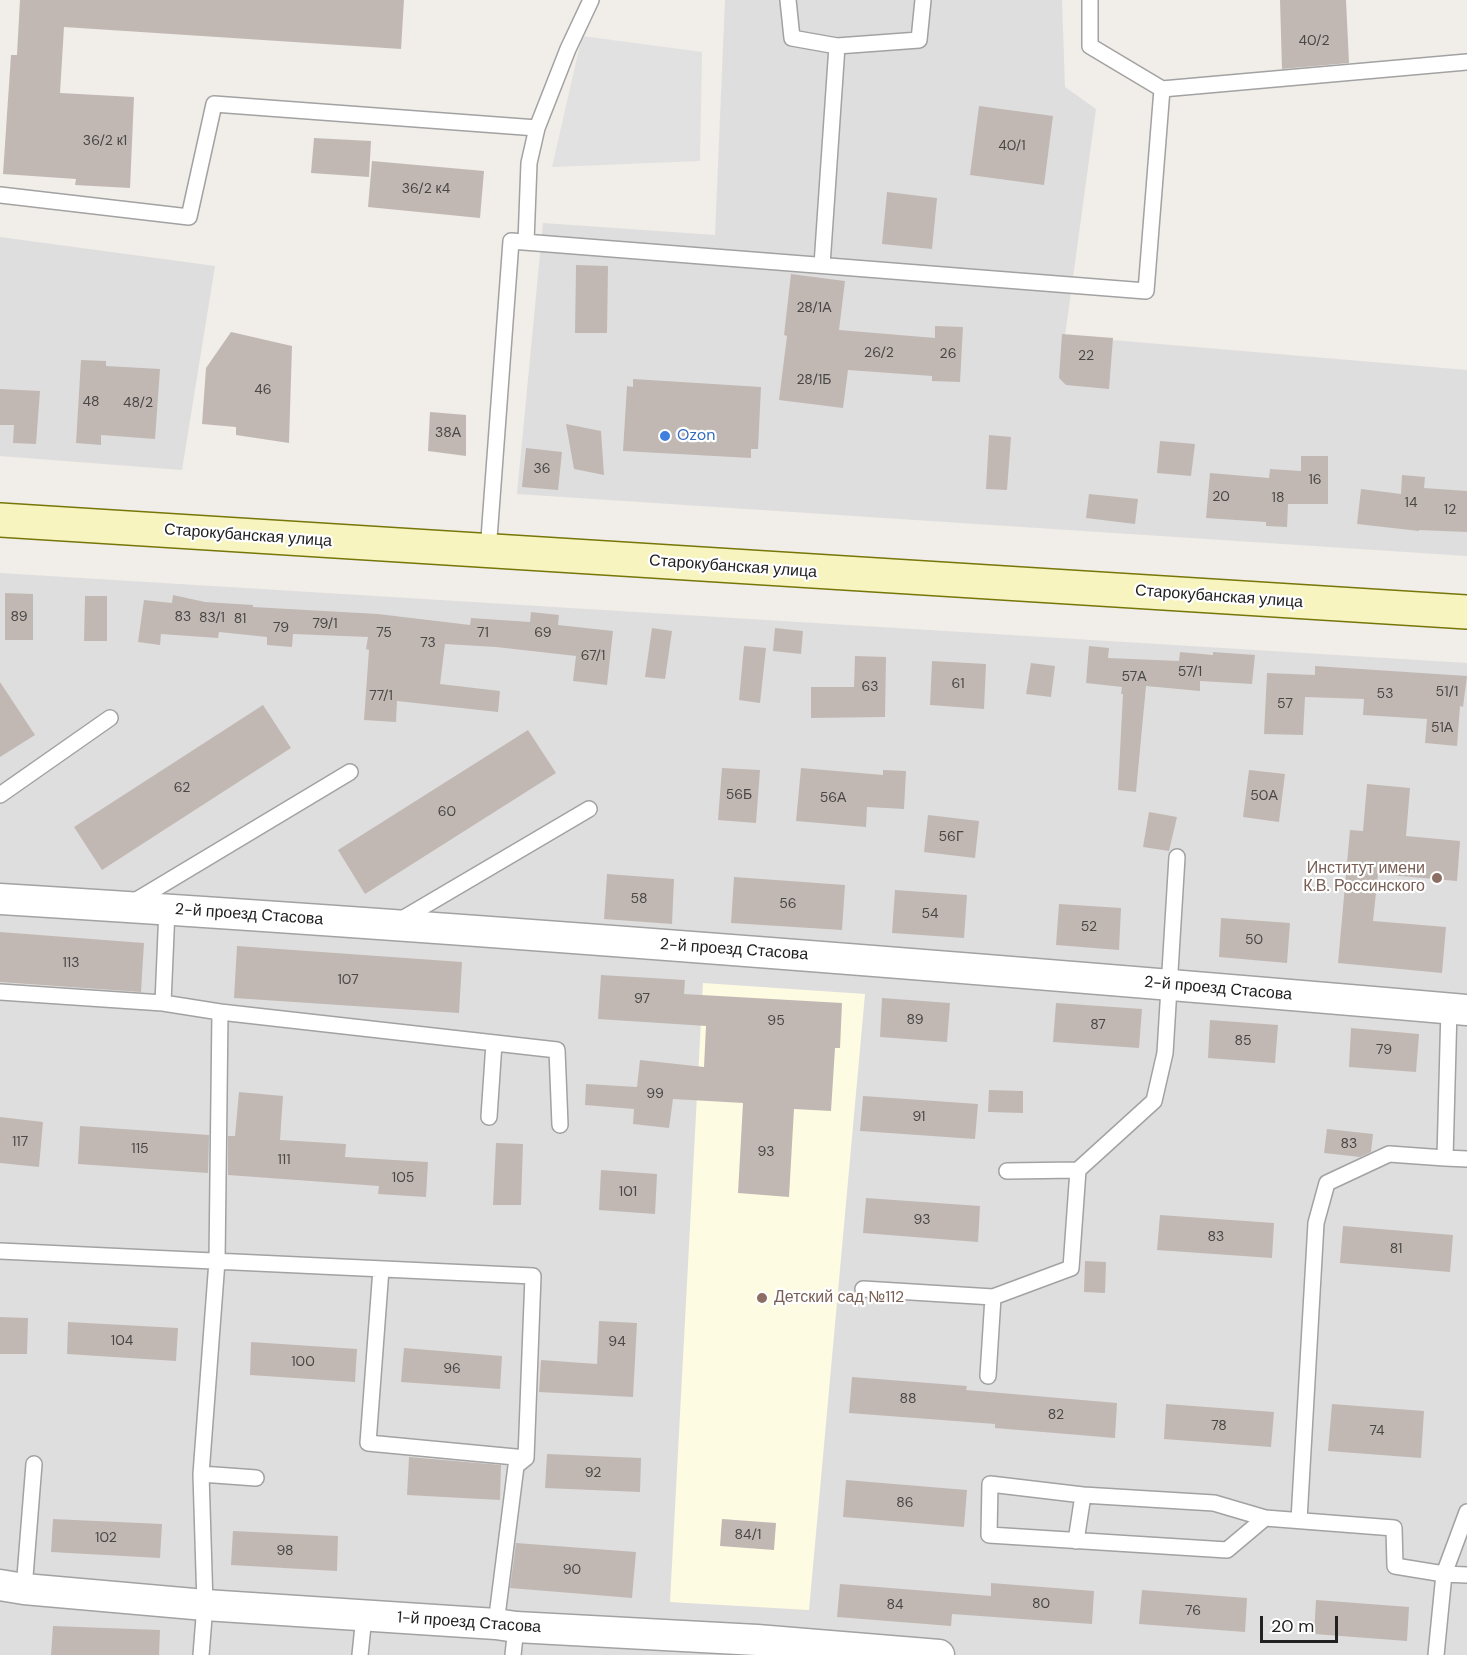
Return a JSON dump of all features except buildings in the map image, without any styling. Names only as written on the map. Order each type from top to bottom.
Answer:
[{"type":"street","name":"Старокубанская улица","points":[[0,520],[1467,612]]},
{"type":"street","name":"2-й проезд Стасова","points":[[0,899],[823,957],[1458,1009]]},
{"type":"street","name":"1-й проезд Стасова","points":[[12,1587],[205,1605],[364,1616],[508,1635],[939,1655]]},
{"type":"lane","points":[[526,242],[529,163],[537,128],[568,49],[591,0]]},
{"type":"lane","points":[[788,0],[792,38],[837,46],[919,40],[923,0]]},
{"type":"lane","points":[[1089,0],[1090,46],[1162,89],[1467,62]]},
{"type":"lane","points":[[822,265],[837,46]]},
{"type":"lane","points":[[488,552],[511,241],[1146,291],[1162,89]]},
{"type":"lane","points":[[0,195],[189,217],[214,104],[537,128]]},
{"type":"lane","points":[[0,795],[110,718]]},
{"type":"lane","points":[[124,907],[350,772]]},
{"type":"lane","points":[[392,925],[589,809]]},
{"type":"lane","points":[[1007,1171],[1078,1170],[1154,1101],[1165,1053],[1177,857]]},
{"type":"lane","points":[[163,1003],[167,909]]},
{"type":"lane","points":[[0,992],[163,1003],[220,1012],[557,1050],[560,1125]]},
{"type":"lane","points":[[1445,1158],[1458,1009]]},
{"type":"lane","points":[[201,1655],[205,1605],[201,1474],[217,1261],[220,1012]]},
{"type":"lane","points":[[489,1117],[494,1043]]},
{"type":"lane","points":[[1299,1520],[1316,1223],[1327,1183],[1389,1154],[1467,1159]]},
{"type":"lane","points":[[863,1288],[993,1296],[1071,1268],[1078,1170]]},
{"type":"lane","points":[[0,1251],[533,1276],[526,1458],[516,1466],[508,1635]]},
{"type":"lane","points":[[381,1269],[368,1443],[526,1458]]},
{"type":"lane","points":[[988,1376],[993,1296]]},
{"type":"lane","points":[[12,1587],[34,1464]]},
{"type":"lane","points":[[201,1474],[256,1478]]},
{"type":"lane","points":[[1265,1518],[1227,1550],[989,1535],[990,1484],[1083,1495],[1215,1503],[1265,1518],[1394,1528],[1395,1566],[1444,1574],[1467,1575]]},
{"type":"lane","points":[[1076,1541],[1083,1495]]},
{"type":"lane","points":[[1436,1655],[1444,1574],[1467,1512]]},
{"type":"lane","points":[[360,1655],[364,1616]]},
{"type":"shaded area","points":[[725,0],[1062,0],[1065,87],[1096,109],[1065,336],[1467,370],[1467,556],[517,494],[543,223],[715,235]]},
{"type":"shaded area","points":[[582,36],[702,52],[700,161],[552,167]]},
{"type":"shaded area","points":[[0,237],[215,266],[182,470],[0,456]]},
{"type":"shaded area","points":[[0,573],[1467,663],[1467,1655],[0,1655]]},
{"type":"shaded area","name":"Детский сад №112","points":[[703,983],[865,994],[809,1610],[670,1602]]},
{"type":"place","name":"Ozon","points":[[665,436]]},
{"type":"place","name":"Институт имени К.В. Россинского","points":[[1437,878]]},
{"type":"place","name":"Детский сад №112","points":[[762,1298]]}]
